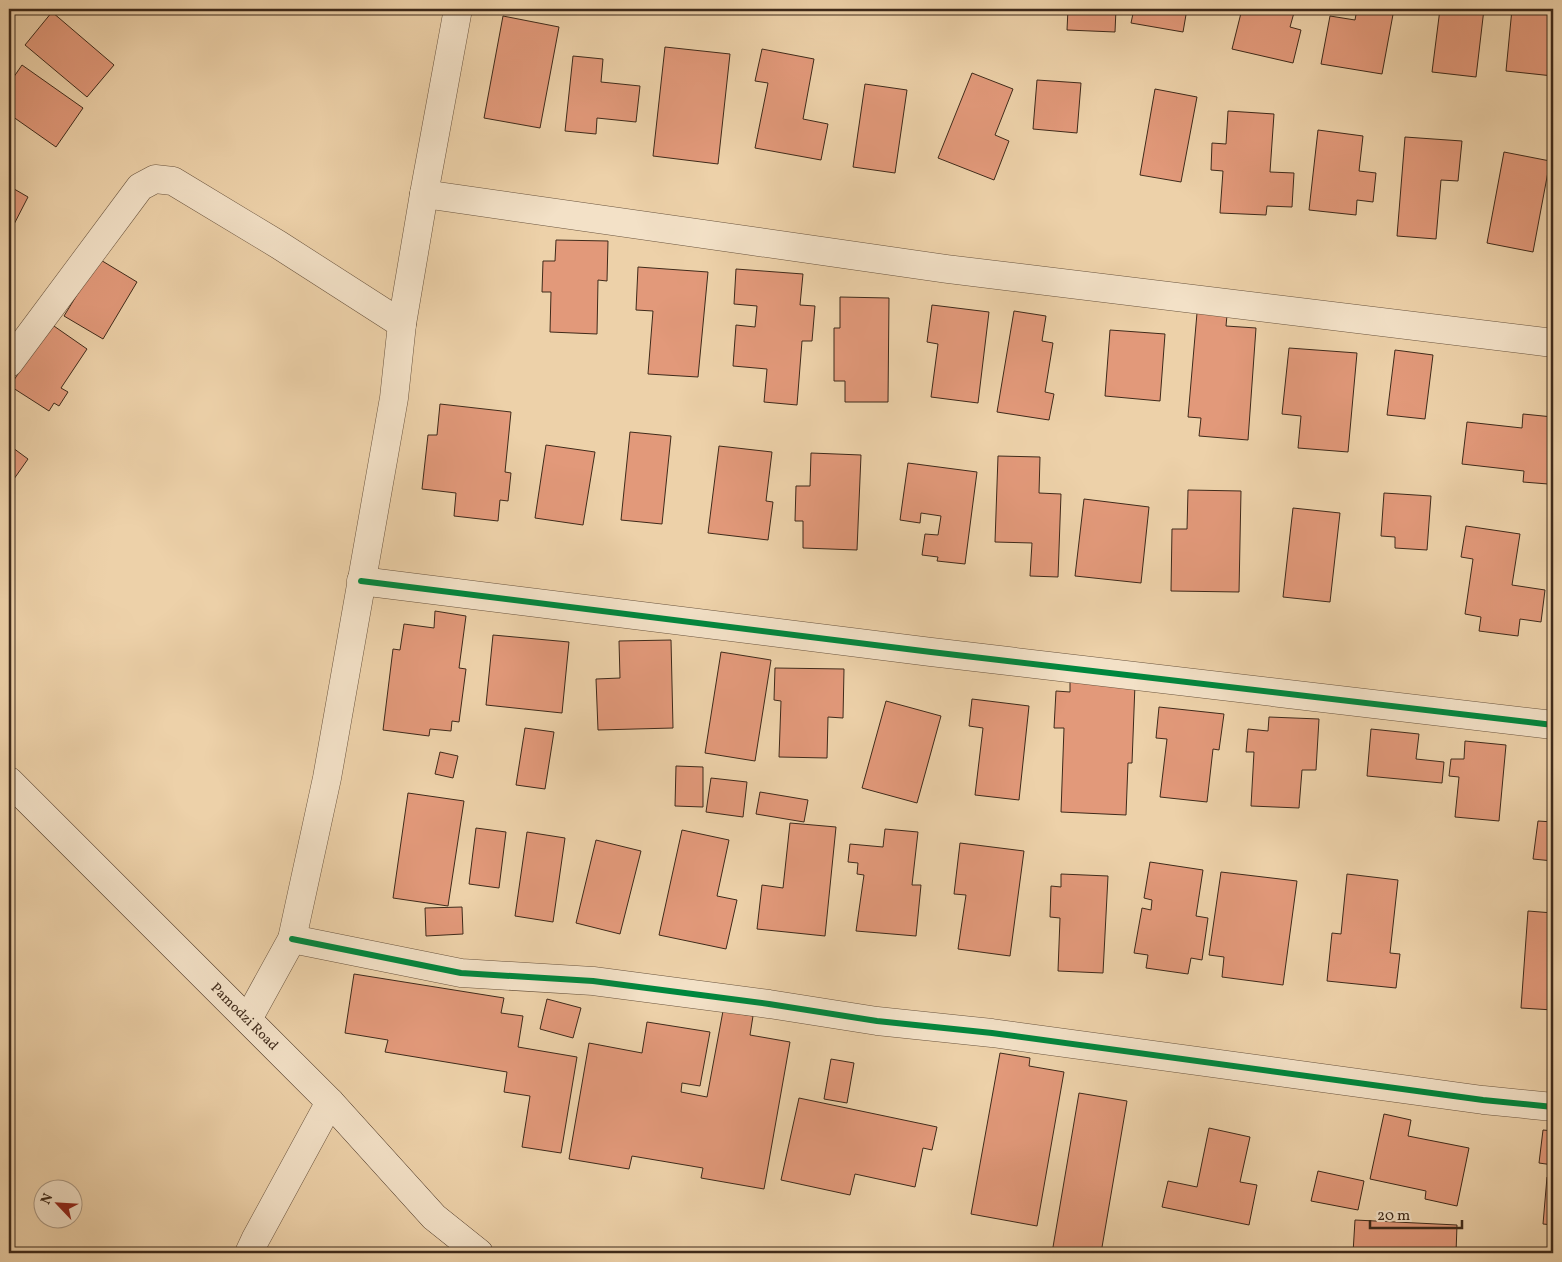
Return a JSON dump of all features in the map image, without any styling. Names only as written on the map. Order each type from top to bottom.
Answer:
[{"type":"street","points":[[248,1019],[292,939],[327,778],[394,398],[402,324],[424,194],[458,9]]},
{"type":"street","points":[[9,363],[97,242],[140,187],[155,179],[173,181],[279,245],[402,324]]},
{"type":"street","points":[[424,194],[947,269],[1553,343]]},
{"type":"street","points":[[361,582],[940,654],[1553,725]]},
{"type":"street","name":"Pamodzi Road","points":[[11,788],[248,1019],[330,1102],[434,1217],[479,1253]]},
{"type":"street","points":[[292,939],[462,973],[593,981],[769,1004],[877,1022],[992,1033],[1553,1108]]},
{"type":"street","points":[[249,1253],[330,1102]]},
{"type":"building","points":[[1068,9],[1116,9],[1115,32],[1067,30]]},
{"type":"building","points":[[1134,9],[1187,9],[1183,32],[1131,23]]},
{"type":"building","points":[[1242,9],[1295,9],[1290,27],[1301,30],[1293,63],[1232,49]]},
{"type":"building","points":[[1357,9],[1394,9],[1382,74],[1321,64],[1330,16],[1355,20]]},
{"type":"building","points":[[1440,9],[1484,9],[1476,77],[1432,72]]},
{"type":"building","points":[[1512,9],[1553,9],[1553,76],[1506,71]]},
{"type":"building","points":[[52,12],[114,65],[87,97],[25,45]]},
{"type":"building","points":[[503,16],[559,27],[540,128],[484,118]]},
{"type":"building","points":[[665,47],[730,54],[718,164],[653,156]]},
{"type":"building","points":[[762,49],[814,59],[803,119],[828,124],[821,160],[755,148],[768,83],[755,81]]},
{"type":"building","points":[[573,56],[603,59],[601,82],[640,86],[636,122],[597,118],[596,134],[565,131]]},
{"type":"building","points":[[22,65],[83,108],[56,147],[9,114],[9,84]]},
{"type":"building","points":[[972,73],[1013,89],[995,135],[1009,141],[994,180],[938,158]]},
{"type":"building","points":[[1037,80],[1081,83],[1077,133],[1033,129]]},
{"type":"building","points":[[865,84],[907,90],[895,173],[853,167]]},
{"type":"building","points":[[1155,89],[1197,97],[1181,182],[1140,175]]},
{"type":"building","points":[[1228,111],[1274,114],[1270,172],[1294,173],[1292,207],[1267,206],[1266,215],[1220,213],[1223,171],[1211,170],[1212,143],[1226,144]]},
{"type":"building","points":[[1318,130],[1363,136],[1359,171],[1376,173],[1373,202],[1357,200],[1356,215],[1309,210]]},
{"type":"building","points":[[1405,137],[1462,141],[1458,181],[1441,180],[1436,239],[1397,236]]},
{"type":"building","points":[[1504,152],[1550,161],[1533,252],[1487,243]]},
{"type":"building","points":[[9,186],[28,197],[9,234]]},
{"type":"building","points":[[556,240],[608,241],[607,281],[598,280],[597,334],[550,332],[551,292],[542,292],[543,261],[555,261]]},
{"type":"building","points":[[99,259],[137,282],[103,339],[64,316]]},
{"type":"building","points":[[638,267],[708,272],[698,377],[648,374],[653,311],[636,310]]},
{"type":"building","points":[[736,269],[803,274],[800,305],[815,306],[812,341],[802,341],[797,405],[764,402],[767,369],[733,366],[736,325],[755,327],[757,306],[734,304]]},
{"type":"building","points":[[840,297],[889,298],[888,402],[845,402],[845,381],[834,381],[834,328],[840,328]]},
{"type":"building","points":[[932,305],[989,312],[978,403],[931,397],[938,344],[927,342]]},
{"type":"building","points":[[1014,311],[1046,316],[1042,341],[1053,343],[1045,392],[1054,394],[1049,420],[997,412]]},
{"type":"building","points":[[1197,313],[1227,315],[1226,326],[1256,328],[1248,440],[1199,436],[1201,418],[1188,417]]},
{"type":"building","points":[[51,324],[87,349],[61,388],[68,392],[59,406],[54,403],[49,411],[10,386]]},
{"type":"building","points":[[1110,330],[1165,334],[1160,401],[1105,396]]},
{"type":"building","points":[[1289,348],[1357,353],[1348,452],[1298,448],[1301,416],[1282,414]]},
{"type":"building","points":[[1395,350],[1433,355],[1425,419],[1387,415]]},
{"type":"building","points":[[440,404],[511,412],[505,472],[511,473],[508,501],[500,500],[498,521],[454,516],[456,493],[422,489],[428,435],[437,435]]},
{"type":"building","points":[[1523,414],[1553,417],[1548,484],[1523,482],[1524,471],[1462,464],[1467,422],[1522,428]]},
{"type":"building","points":[[630,432],[671,436],[662,524],[621,520]]},
{"type":"building","points":[[9,445],[28,459],[9,486]]},
{"type":"building","points":[[546,445],[595,452],[583,525],[535,518]]},
{"type":"building","points":[[719,446],[772,452],[766,501],[773,502],[768,540],[708,533]]},
{"type":"building","points":[[811,453],[861,455],[857,550],[803,548],[803,521],[795,521],[796,486],[810,486]]},
{"type":"building","points":[[998,456],[1040,457],[1039,493],[1061,494],[1058,577],[1030,576],[1032,543],[995,542]]},
{"type":"building","points":[[908,463],[977,472],[965,564],[937,561],[938,557],[922,555],[925,534],[938,535],[941,516],[921,513],[920,523],[900,520]]},
{"type":"building","points":[[1188,490],[1241,491],[1239,592],[1171,591],[1172,529],[1187,529]]},
{"type":"building","points":[[1384,493],[1431,496],[1427,550],[1395,548],[1395,537],[1381,536]]},
{"type":"building","points":[[1084,499],[1149,507],[1141,583],[1075,576]]},
{"type":"building","points":[[1293,508],[1340,513],[1330,602],[1283,597]]},
{"type":"building","points":[[1466,526],[1520,534],[1512,585],[1545,590],[1541,622],[1520,619],[1518,636],[1479,631],[1481,617],[1465,614],[1473,559],[1461,557]]},
{"type":"building","points":[[435,611],[466,616],[459,668],[466,669],[459,722],[452,721],[451,731],[430,729],[429,736],[383,730],[393,649],[400,650],[404,624],[434,628]]},
{"type":"building","points":[[493,635],[569,642],[562,713],[486,705]]},
{"type":"building","points":[[671,640],[673,728],[598,730],[596,679],[620,678],[619,641]]},
{"type":"building","points":[[721,652],[771,660],[755,761],[705,753]]},
{"type":"building","points":[[775,668],[844,669],[843,718],[828,717],[827,758],[779,757],[781,701],[774,700]]},
{"type":"building","points":[[1070,682],[1135,684],[1132,763],[1128,763],[1126,815],[1061,812],[1064,728],[1054,728],[1056,691],[1070,692]]},
{"type":"building","points":[[972,699],[1029,706],[1019,800],[975,795],[983,728],[969,726]]},
{"type":"building","points":[[886,701],[941,716],[917,803],[862,788]]},
{"type":"building","points":[[1159,707],[1224,714],[1219,750],[1213,749],[1207,802],[1160,797],[1167,739],[1156,738]]},
{"type":"building","points":[[1269,717],[1319,719],[1316,770],[1302,770],[1299,808],[1251,806],[1254,752],[1246,752],[1248,729],[1268,731]]},
{"type":"building","points":[[525,728],[554,732],[545,789],[516,785]]},
{"type":"building","points":[[1371,729],[1419,734],[1416,759],[1444,762],[1442,783],[1367,776]]},
{"type":"building","points":[[1465,741],[1506,745],[1499,821],[1455,817],[1459,777],[1449,776],[1451,759],[1464,759]]},
{"type":"building","points":[[440,752],[458,756],[453,778],[435,774]]},
{"type":"building","points":[[676,766],[703,767],[703,807],[675,806]]},
{"type":"building","points":[[711,778],[747,782],[743,817],[706,812]]},
{"type":"building","points":[[760,792],[808,800],[804,822],[756,814]]},
{"type":"building","points":[[408,793],[464,801],[448,906],[393,898]]},
{"type":"building","points":[[1538,821],[1553,822],[1553,861],[1533,859]]},
{"type":"building","points":[[790,823],[836,827],[825,936],[757,929],[762,885],[783,888]]},
{"type":"building","points":[[476,828],[506,832],[499,888],[469,884]]},
{"type":"building","points":[[885,829],[918,832],[912,885],[921,885],[916,936],[856,931],[864,875],[857,874],[858,863],[848,862],[850,844],[883,847]]},
{"type":"building","points":[[682,830],[729,840],[717,896],[737,900],[726,949],[659,935]]},
{"type":"building","points":[[527,832],[565,838],[553,922],[515,916]]},
{"type":"building","points":[[596,840],[641,851],[620,934],[576,923]]},
{"type":"building","points":[[960,843],[1024,851],[1010,956],[958,949],[966,895],[954,894]]},
{"type":"building","points":[[1150,862],[1203,870],[1196,916],[1208,918],[1202,960],[1191,958],[1188,974],[1146,968],[1148,955],[1134,953],[1142,908],[1151,910],[1152,900],[1144,898]]},
{"type":"building","points":[[1221,872],[1297,881],[1283,985],[1222,977],[1224,957],[1209,955]]},
{"type":"building","points":[[1061,874],[1108,876],[1103,973],[1058,971],[1060,918],[1050,917],[1051,886],[1061,887]]},
{"type":"building","points":[[1347,874],[1398,880],[1390,953],[1400,954],[1396,988],[1327,981],[1332,933],[1341,934]]},
{"type":"building","points":[[462,907],[463,934],[426,936],[425,908]]},
{"type":"building","points":[[1528,911],[1553,913],[1553,1010],[1521,1008]]},
{"type":"building","points":[[354,974],[504,998],[501,1013],[523,1016],[518,1047],[577,1057],[561,1153],[522,1147],[530,1096],[504,1092],[507,1072],[385,1052],[388,1040],[345,1033]]},
{"type":"building","points":[[547,999],[581,1008],[573,1038],[540,1029]]},
{"type":"building","points":[[723,1011],[753,1016],[750,1035],[790,1042],[764,1189],[701,1178],[703,1168],[632,1156],[629,1169],[569,1159],[589,1043],[642,1053],[647,1022],[710,1032],[700,1086],[682,1083],[681,1092],[707,1097]]},
{"type":"building","points":[[1000,1053],[1030,1058],[1029,1066],[1064,1072],[1037,1226],[971,1214]]},
{"type":"building","points":[[831,1059],[854,1063],[847,1103],[824,1099]]},
{"type":"building","points":[[1079,1093],[1127,1101],[1101,1253],[1052,1253]]},
{"type":"building","points":[[799,1098],[937,1127],[932,1150],[923,1148],[915,1187],[855,1174],[850,1195],[781,1180]]},
{"type":"building","points":[[1384,1114],[1411,1120],[1408,1136],[1469,1148],[1457,1206],[1425,1199],[1426,1191],[1370,1179]]},
{"type":"building","points":[[1209,1128],[1250,1137],[1240,1182],[1257,1185],[1249,1225],[1162,1207],[1168,1181],[1197,1187]]},
{"type":"building","points":[[1543,1130],[1553,1131],[1553,1165],[1539,1163]]},
{"type":"building","points":[[1318,1171],[1364,1181],[1358,1210],[1311,1201]]},
{"type":"building","points":[[1547,1177],[1553,1177],[1553,1225],[1543,1224]]},
{"type":"building","points":[[1355,1220],[1457,1225],[1456,1253],[1353,1253]]},
{"type":"cycle path","points":[[361,581],[931,652],[1553,725]]},
{"type":"cycle path","points":[[292,939],[461,973],[593,981],[769,1004],[877,1021],[992,1033],[1483,1100],[1553,1107]]}]
